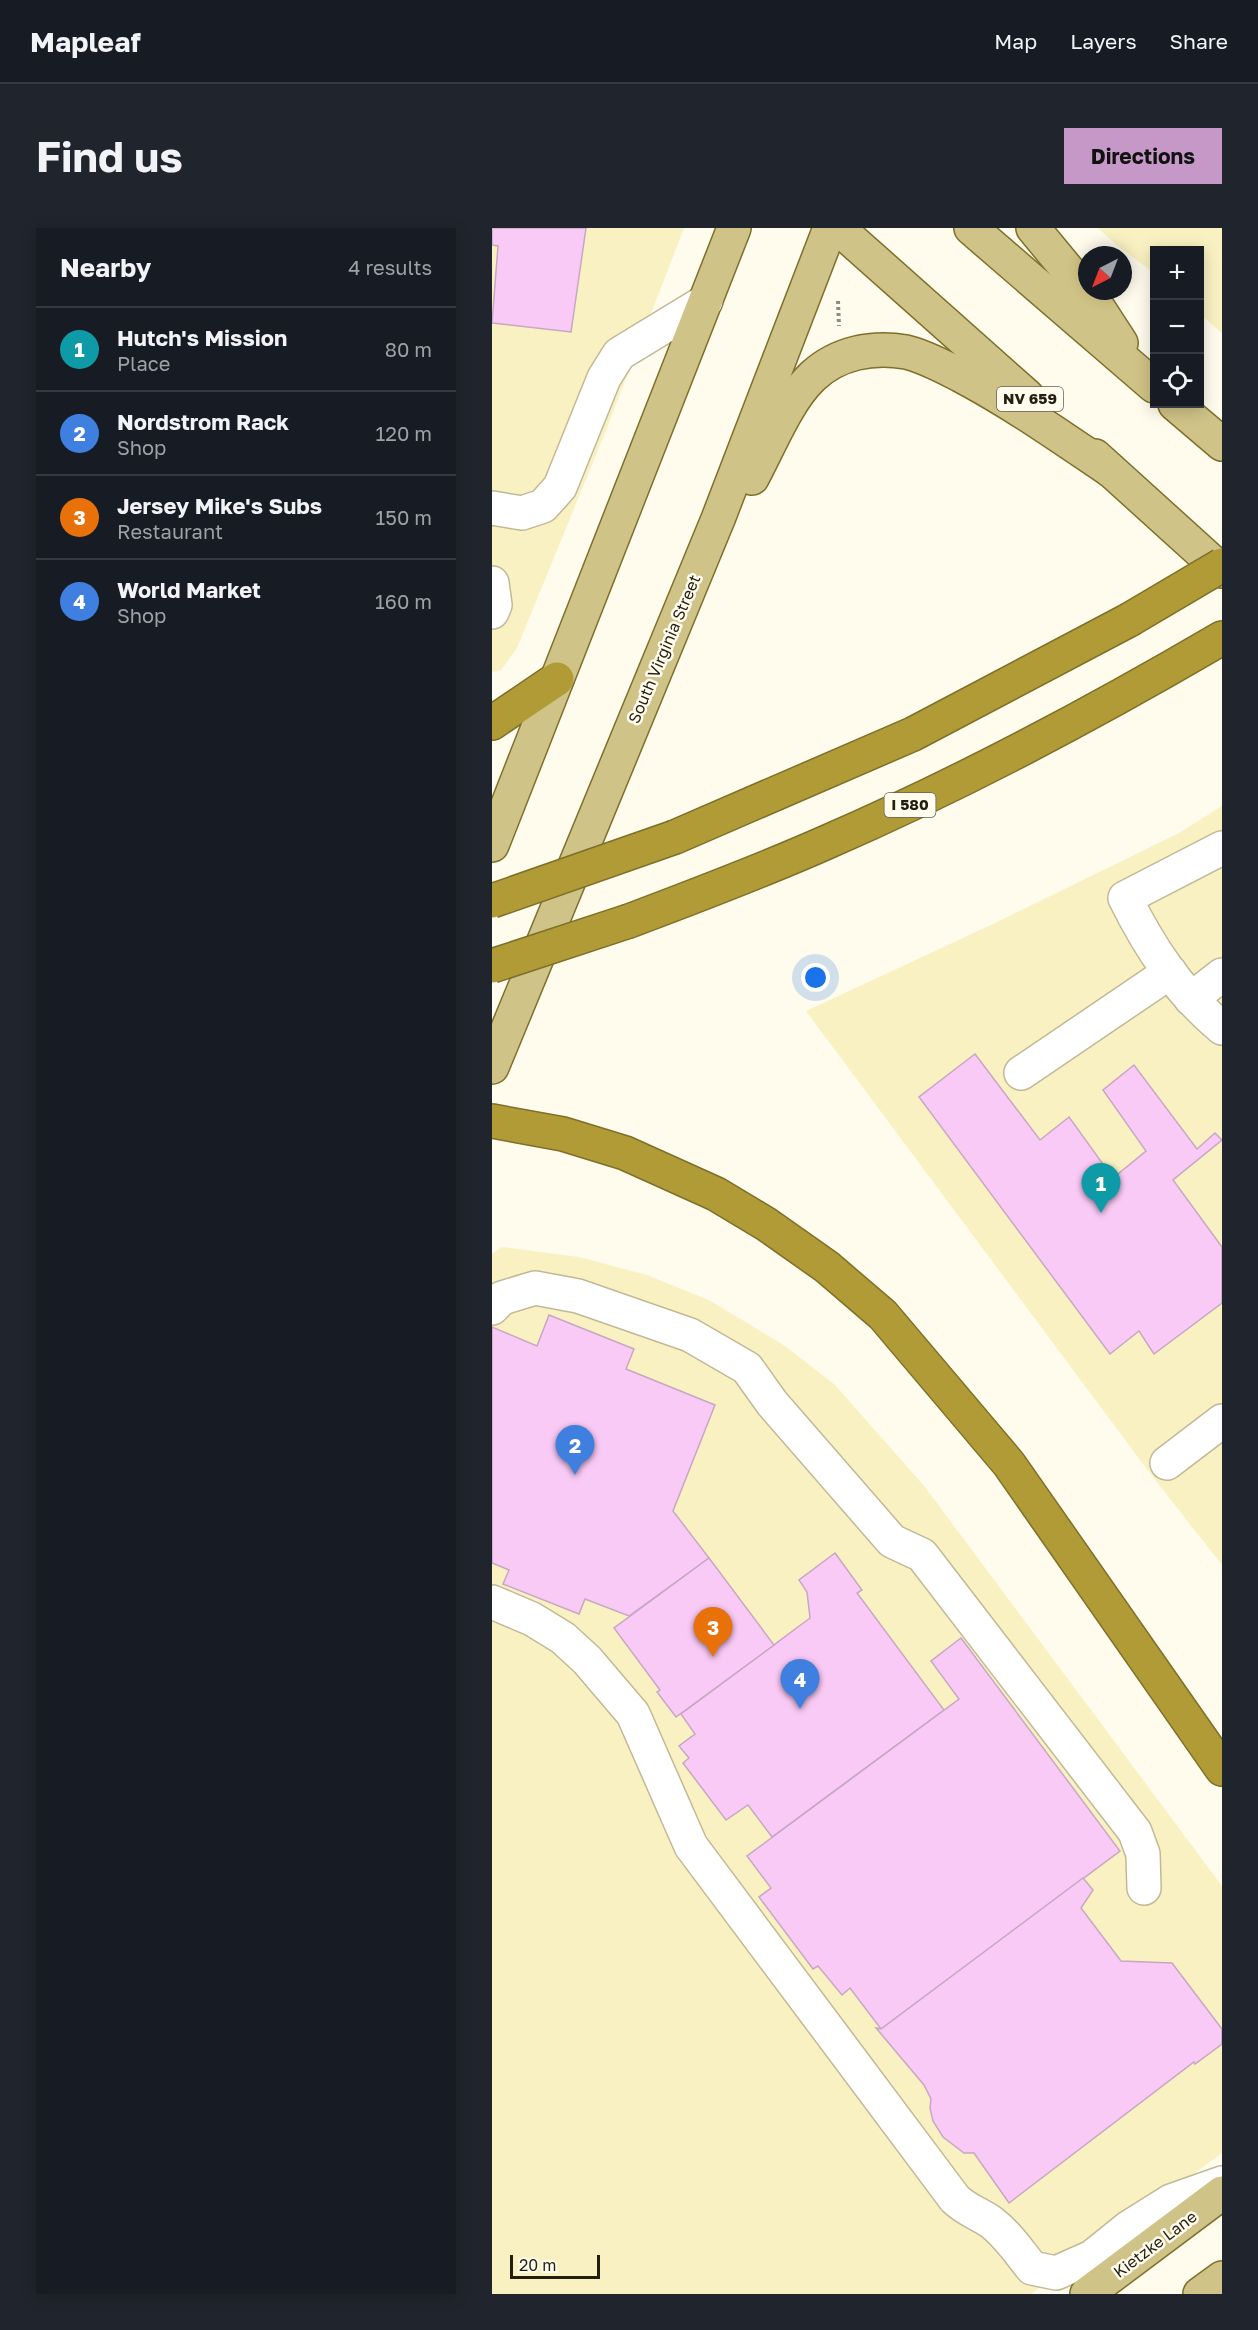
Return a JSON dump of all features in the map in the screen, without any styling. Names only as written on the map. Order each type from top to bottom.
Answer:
[{"type":"highway","points":[[492,901],[675,837],[913,734],[1129,620],[1222,565]]},
{"type":"highway","name":"I 580","points":[[492,966],[629,921],[828,842],[924,798],[1020,750],[1222,638]]},
{"type":"highway","points":[[492,723],[557,679]]},
{"type":"highway","points":[[492,1120],[563,1134],[625,1153],[717,1194],[766,1224],[827,1267],[883,1315],[1009,1464],[1222,1769]]},
{"type":"main road","points":[[492,844],[734,228]]},
{"type":"main road","name":"South Virginia Street","points":[[492,1067],[718,519],[830,228]]},
{"type":"main road","name":"NV 659","points":[[838,228],[1222,571]]},
{"type":"main road","points":[[971,228],[1148,380]]},
{"type":"main road","points":[[1033,228],[1095,303],[1148,380]]},
{"type":"main road","points":[[679,614],[796,396],[811,378],[831,362],[845,356],[882,351],[907,352],[946,368],[993,392],[1110,470]]},
{"type":"main road","points":[[1180,408],[1222,444]]},
{"type":"main road","name":"Kietzke Lane","points":[[1087,2294],[1222,2193]]},
{"type":"main road","points":[[1200,2294],[1222,2278]]},
{"type":"lane","points":[[495,508],[522,513],[543,506],[560,487],[604,378],[619,354],[706,301]]},
{"type":"lane","points":[[492,583],[495,605],[492,612]]},
{"type":"lane","points":[[1222,848],[1125,898],[1149,945],[1191,999],[1222,1028]]},
{"type":"lane","points":[[1021,1073],[1170,972]]},
{"type":"lane","points":[[1191,999],[1222,975]]},
{"type":"lane","points":[[492,1308],[502,1298],[535,1288],[578,1296],[690,1335],[747,1368],[772,1402],[892,1541],[922,1555],[956,1597],[1135,1832],[1143,1854],[1144,1888]]},
{"type":"lane","points":[[1167,1463],[1222,1421]]},
{"type":"lane","points":[[492,1602],[532,1618],[563,1638],[610,1685],[633,1714],[691,1846],[955,2199],[970,2212],[989,2221],[1008,2237],[1032,2268],[1056,2273],[1092,2257],[1128,2228],[1170,2201],[1222,2183]]},
{"type":"path","points":[[837,292],[839,334]]},
{"type":"shaded area","points":[[492,228],[684,228],[607,428],[517,648],[501,670],[492,672]]},
{"type":"shaded area","points":[[1098,228],[1222,228],[1222,333],[1204,317],[1204,246],[1150,246],[1150,270],[1132,257],[1132,246],[1118,246]]},
{"type":"shaded area","points":[[1222,806],[1222,1565],[1146,1468],[806,1011],[993,924],[1179,833]]},
{"type":"shaded area","points":[[502,1247],[579,1257],[647,1275],[709,1300],[785,1346],[835,1385],[925,1487],[1222,1886],[1222,2153],[1031,2294],[492,2294],[492,1254]]},
{"type":"building","points":[[492,228],[586,228],[571,332],[492,323],[498,246],[492,245]]},
{"type":"building","points":[[975,1054],[1040,1140],[1069,1117],[1113,1178],[1146,1151],[1103,1090],[1134,1065],[1197,1149],[1215,1133],[1222,1140],[1173,1180],[1222,1247],[1222,1303],[1154,1354],[1139,1331],[1110,1354],[919,1097]]},
{"type":"building","points":[[549,1315],[634,1349],[626,1369],[715,1405],[673,1511],[709,1558],[629,1616],[585,1599],[579,1614],[503,1584],[509,1570],[492,1563],[492,1327],[537,1346]]},
{"type":"building","points":[[835,1553],[862,1590],[857,1593],[944,1710],[772,1837],[748,1805],[726,1820],[683,1763],[689,1758],[679,1746],[695,1734],[681,1714],[810,1618],[807,1592],[799,1580]]},
{"type":"building","points":[[709,1558],[774,1645],[676,1717],[657,1692],[660,1690],[614,1628]]},
{"type":"building","points":[[961,1638],[1120,1851],[881,2029],[850,1988],[842,1995],[818,1966],[813,1969],[759,1897],[771,1888],[747,1856],[959,1699],[931,1661]]},
{"type":"building","points":[[1083,1878],[1093,1890],[1081,1908],[1121,1961],[1172,1963],[1222,2029],[1222,2044],[1195,2064],[1194,2062],[1009,2203],[974,2153],[964,2153],[943,2137],[933,2121],[930,2108],[931,2099],[924,2085],[876,2028],[881,2029]]},
{"type":"place","name":"Hutch's Mission","points":[[1101,1213]]},
{"type":"place","name":"Nordstrom Rack","points":[[575,1475]]},
{"type":"place","name":"Jersey Mike's Subs","points":[[713,1657]]},
{"type":"place","name":"World Market","points":[[800,1709]]}]
